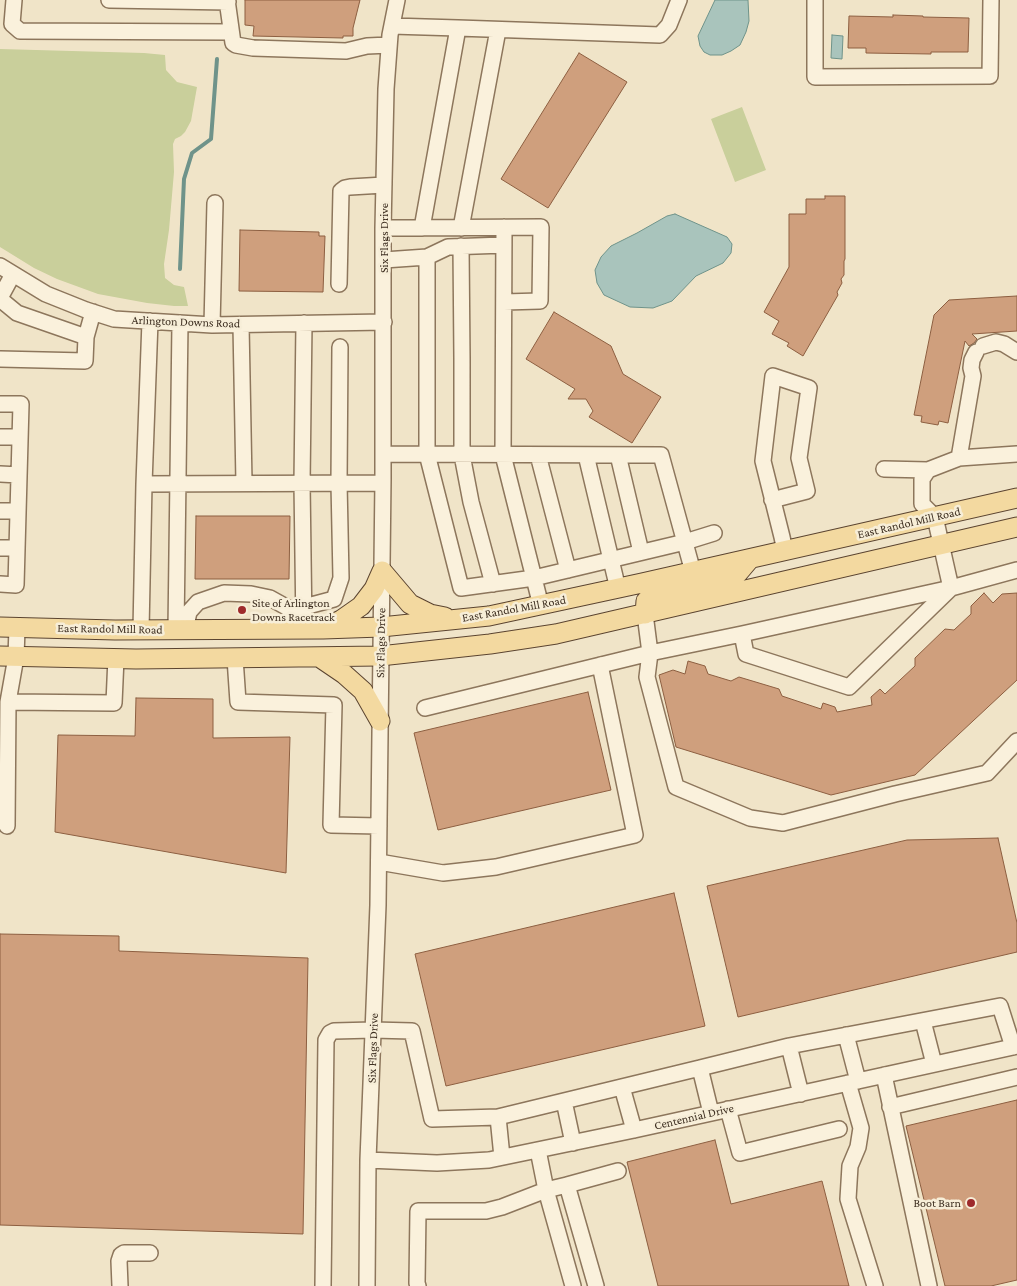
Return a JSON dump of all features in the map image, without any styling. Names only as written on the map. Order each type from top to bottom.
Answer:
[{"type":"main road","name":"East Randol Mill Road","points":[[8,628],[141,630],[323,629],[381,627],[489,616],[618,589],[1017,498]]},
{"type":"main road","points":[[8,657],[235,658],[380,656],[490,644],[556,634],[1017,527]]},
{"type":"main road","points":[[645,614],[646,601],[653,594],[725,580],[738,572],[750,559]]},
{"type":"main road","points":[[323,629],[341,620],[361,606],[374,589],[382,570],[410,604],[430,614],[456,620]]},
{"type":"main road","points":[[319,657],[344,674],[363,691],[380,721]]},
{"type":"street","points":[[14,0],[12,24],[20,31],[231,32]]},
{"type":"street","points":[[109,0],[228,1],[233,42],[236,45],[253,48],[346,51],[367,46],[389,45]]},
{"type":"street","name":"Six Flags Drive","points":[[367,1286],[368,1160],[374,1030],[379,826],[384,454],[383,228],[386,89],[389,45],[397,0]]},
{"type":"street","points":[[392,26],[660,35],[669,25],[679,0]]},
{"type":"street","points":[[815,0],[815,78],[990,76],[991,0]]},
{"type":"street","points":[[422,228],[458,28]]},
{"type":"street","points":[[462,228],[498,30]]},
{"type":"street","points":[[339,284],[341,191],[350,186],[384,185]]},
{"type":"street","points":[[212,325],[215,203]]},
{"type":"street","points":[[504,227],[504,455],[540,606]]},
{"type":"street","points":[[383,228],[541,227],[540,301],[504,302]]},
{"type":"street","points":[[384,260],[427,257],[448,246],[504,244]]},
{"type":"street","points":[[461,246],[462,454],[471,502],[493,584]]},
{"type":"street","points":[[427,257],[427,454],[462,588],[534,578],[685,542],[714,533]]},
{"type":"street","points":[[6,270],[0,298],[17,313],[86,337]]},
{"type":"street","name":"Arlington Downs Road","points":[[6,270],[46,294],[114,319],[212,325],[384,322]]},
{"type":"street","points":[[0,359],[85,361],[86,337],[93,312]]},
{"type":"street","points":[[141,630],[150,321]]},
{"type":"street","points":[[180,323],[178,484],[181,630]]},
{"type":"street","points":[[300,629],[304,607],[302,483],[304,323]]},
{"type":"street","points":[[241,324],[244,483]]},
{"type":"street","points":[[959,458],[972,376],[972,360],[980,349],[996,342],[1004,344],[1017,352]]},
{"type":"street","points":[[304,607],[334,598],[342,578],[339,483],[340,347]]},
{"type":"street","points":[[772,500],[807,491],[799,458],[809,388],[773,376],[763,461],[772,500],[785,551]]},
{"type":"street","points":[[0,404],[21,404],[16,585],[0,584]]},
{"type":"street","points":[[0,437],[20,437]]},
{"type":"street","points":[[384,454],[661,455],[692,572]]},
{"type":"street","points":[[884,469],[928,470],[959,458],[1017,454]]},
{"type":"street","points":[[538,455],[568,570]]},
{"type":"street","points":[[586,455],[618,589]]},
{"type":"street","points":[[618,455],[641,552]]},
{"type":"street","points":[[928,470],[922,479],[922,504],[935,517],[951,588]]},
{"type":"street","points":[[0,474],[19,475]]},
{"type":"street","points":[[144,484],[383,483]]},
{"type":"street","points":[[0,510],[18,511]]},
{"type":"street","points":[[0,548],[17,548]]},
{"type":"street","points":[[425,708],[650,653],[951,588],[1017,570]]},
{"type":"street","points":[[742,634],[746,654],[850,687],[951,588]]},
{"type":"street","points":[[181,630],[189,612],[198,602],[224,593],[251,594],[270,598],[288,608],[300,629]]},
{"type":"street","points":[[645,614],[650,653],[647,677],[676,787],[750,818],[783,823],[895,794],[987,773],[1017,740]]},
{"type":"street","points":[[7,826],[8,628]]},
{"type":"street","points":[[8,702],[114,703],[116,658]]},
{"type":"street","points":[[235,658],[238,702],[334,705],[331,826],[379,826]]},
{"type":"street","points":[[378,862],[443,873],[496,867],[635,835],[600,665]]},
{"type":"street","points":[[323,1286],[326,1040],[330,1033],[334,1031],[412,1031],[432,1119],[498,1117],[789,1046],[1000,1006],[1015,1046]]},
{"type":"street","points":[[923,1021],[934,1064]]},
{"type":"street","points":[[846,1035],[861,1128],[858,1146],[850,1166],[848,1199],[874,1286]]},
{"type":"street","points":[[789,1046],[801,1094]]},
{"type":"street","name":"Centennial Drive","points":[[368,1160],[437,1163],[489,1160],[711,1114],[1015,1046]]},
{"type":"street","points":[[700,1068],[711,1114]]},
{"type":"street","points":[[884,1076],[929,1286]]},
{"type":"street","points":[[890,1107],[1017,1077]]},
{"type":"street","points":[[622,1087],[634,1130]]},
{"type":"street","points":[[564,1101],[573,1143]]},
{"type":"street","points":[[728,1109],[740,1153],[839,1129]]},
{"type":"street","points":[[498,1117],[502,1157]]},
{"type":"street","points":[[538,1150],[546,1190],[574,1286]]},
{"type":"street","points":[[418,1286],[418,1211],[486,1211],[502,1207],[546,1190],[618,1171]]},
{"type":"street","points":[[567,1185],[596,1286]]},
{"type":"street","points":[[120,1286],[119,1261],[121,1255],[124,1253],[150,1253]]},
{"type":"green space","points":[[0,49],[165,55],[166,70],[177,82],[197,87],[191,121],[185,132],[175,139],[173,144],[174,172],[164,264],[165,278],[174,285],[184,287],[188,306],[147,303],[98,294],[57,279],[34,268],[0,247]]},
{"type":"green space","points":[[742,107],[766,170],[735,182],[711,119]]},
{"type":"water","points":[[715,0],[748,0],[749,21],[740,45],[722,55],[710,55],[704,52],[700,46],[698,36]]},
{"type":"water","points":[[832,35],[843,36],[842,59],[831,58]]},
{"type":"water","points":[[675,214],[727,237],[732,244],[731,253],[723,263],[696,276],[672,301],[653,308],[630,307],[604,295],[597,283],[595,270],[601,257],[611,246],[667,216]]},
{"type":"building","points":[[245,0],[360,0],[353,28],[353,36],[343,36],[343,38],[253,36],[254,26],[245,25]]},
{"type":"building","points":[[893,15],[969,18],[968,52],[931,52],[931,54],[866,53],[866,48],[848,48],[849,16],[893,17]]},
{"type":"building","points":[[579,53],[627,82],[548,208],[501,179]]},
{"type":"building","points":[[825,196],[845,196],[844,275],[837,292],[838,295],[803,356],[787,346],[789,343],[772,334],[779,321],[764,312],[789,267],[789,214],[806,214],[806,199],[825,199]]},
{"type":"building","points":[[240,230],[319,232],[319,236],[325,236],[323,292],[239,291]]},
{"type":"building","points":[[1017,296],[1017,331],[972,334],[977,339],[969,346],[965,341],[948,423],[939,421],[938,425],[921,422],[922,416],[914,415],[934,315],[949,300]]},
{"type":"building","points":[[554,312],[611,346],[623,374],[661,397],[632,443],[589,417],[593,411],[586,399],[568,399],[575,389],[526,359]]},
{"type":"building","points":[[196,516],[290,516],[289,579],[195,579]]},
{"type":"building","points":[[984,593],[993,603],[1002,594],[1017,593],[1017,680],[915,775],[831,795],[676,747],[659,675],[673,670],[685,674],[688,661],[705,666],[708,674],[731,681],[739,677],[779,689],[782,696],[821,709],[823,703],[835,707],[837,712],[872,705],[871,697],[880,689],[885,694],[915,666],[915,658],[945,629],[954,630],[971,614],[971,606]]},
{"type":"building","points":[[588,692],[611,790],[438,830],[414,733]]},
{"type":"building","points":[[136,698],[213,699],[213,738],[290,737],[286,873],[55,832],[58,735],[135,736]]},
{"type":"building","points":[[998,838],[1017,923],[1017,952],[738,1017],[707,886],[907,840]]},
{"type":"building","points":[[674,893],[705,1026],[446,1086],[415,954]]},
{"type":"building","points":[[0,934],[119,936],[119,951],[308,958],[303,1234],[0,1225]]},
{"type":"building","name":"Boot Barn","points":[[1017,1100],[1017,1280],[991,1286],[945,1286],[906,1126]]},
{"type":"building","points":[[715,1140],[731,1204],[822,1181],[849,1286],[658,1286],[627,1162]]},
{"type":"waterway","points":[[180,269],[184,179],[192,153],[211,139],[217,59]]},
{"type":"place","name":"Site of Arlington Downs Racetrack","points":[[242,610]]},
{"type":"place","name":"Boot Barn","points":[[971,1203]]}]
